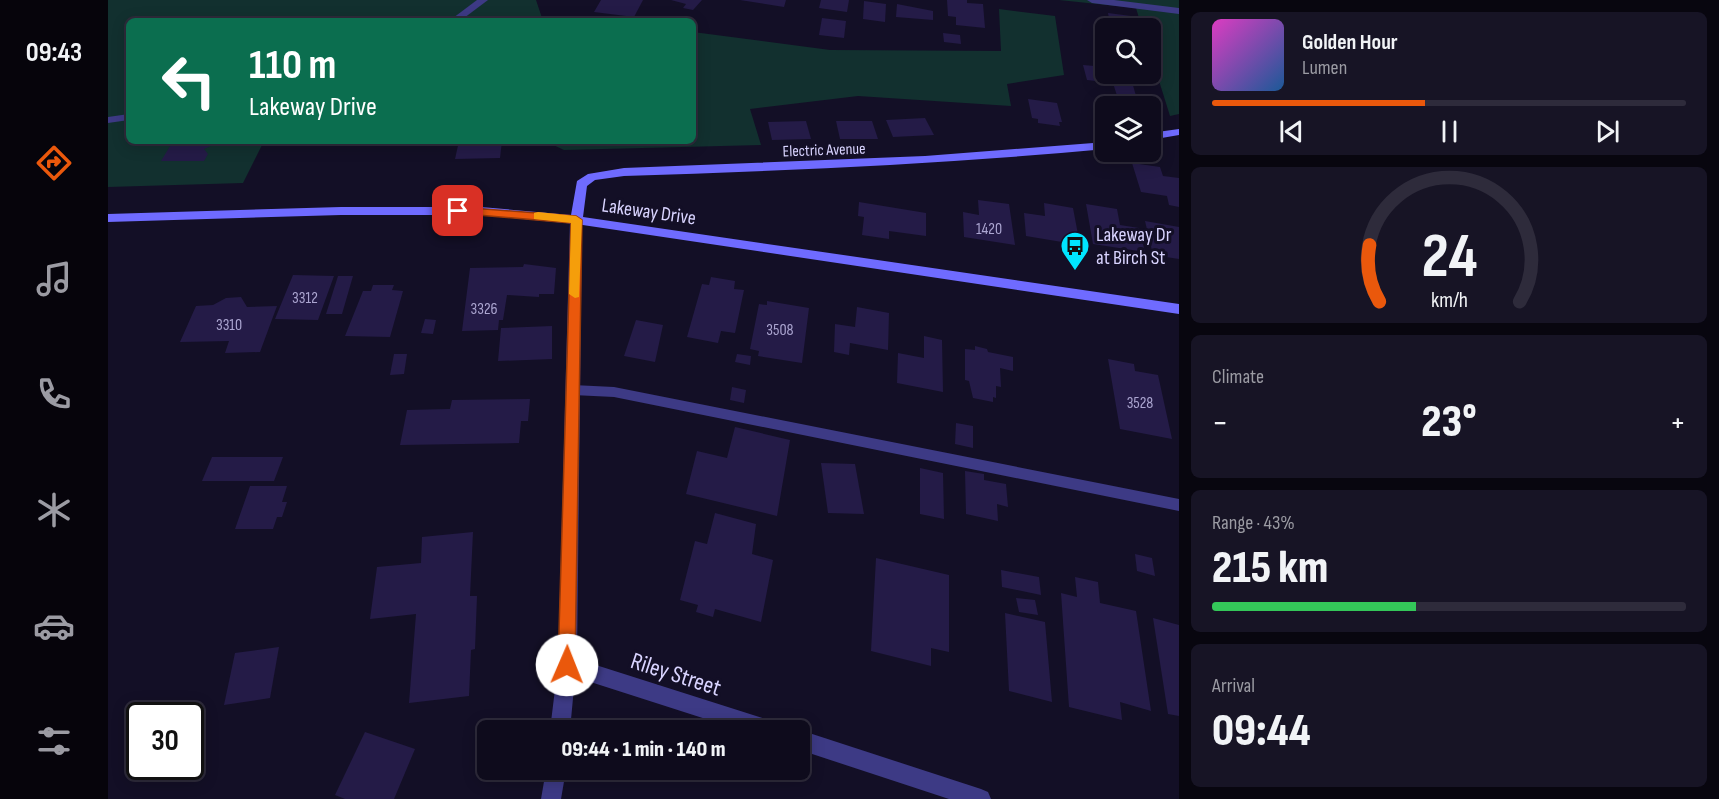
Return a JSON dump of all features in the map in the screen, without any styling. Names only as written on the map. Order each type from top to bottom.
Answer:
[{"type":"main road","points":[[1161,135],[1179,132]]},
{"type":"main road","name":"Electric Avenue","points":[[576,220],[581,184],[592,177],[624,172],[830,166],[966,158],[1095,146]]},
{"type":"main road","name":"Lakeway Drive","points":[[108,218],[341,211],[481,211],[576,220],[1179,309]]},
{"type":"street","points":[[458,18],[483,0]]},
{"type":"street","points":[[1092,0],[1179,11]]},
{"type":"street","points":[[108,120],[126,117]]},
{"type":"street","points":[[561,720],[567,665],[576,220]]},
{"type":"street","name":"Riley Street","points":[[567,665],[738,720]]},
{"type":"street","points":[[810,743],[981,799]]},
{"type":"street","points":[[551,799],[554,780]]},
{"type":"lane","points":[[573,390],[614,392],[1179,505]]},
{"type":"green space","points":[[108,0],[536,0],[542,18],[126,18],[126,144],[262,144],[243,183],[108,187]]},
{"type":"green space","points":[[1059,0],[1179,0],[1179,114],[1170,116],[1160,84],[1161,18],[1139,18],[1136,8]]},
{"type":"green space","points":[[999,9],[1055,16],[1064,75],[1007,84],[1011,106],[858,96],[750,109],[761,145],[564,150],[551,144],[696,144],[696,32],[830,50],[1001,51]]},
{"type":"building","points":[[601,0],[643,0],[634,17],[594,12]]},
{"type":"building","points":[[671,0],[702,0],[693,10],[683,8],[686,4]]},
{"type":"building","points":[[740,0],[786,0],[784,7]]},
{"type":"building","points":[[821,0],[849,0],[847,12],[819,8]]},
{"type":"building","points":[[947,0],[967,0],[967,3],[983,4],[985,28],[956,25],[956,17],[948,16]]},
{"type":"building","points":[[864,1],[886,4],[885,22],[863,19]]},
{"type":"building","points":[[897,4],[933,11],[933,20],[896,17]]},
{"type":"building","points":[[1108,13],[1131,16],[1132,18],[1109,18]]},
{"type":"building","points":[[822,18],[846,21],[844,38],[819,35]]},
{"type":"building","points":[[943,33],[960,35],[961,44],[944,42]]},
{"type":"building","points":[[1083,65],[1095,66],[1095,81],[1087,80]]},
{"type":"building","points":[[1113,84],[1133,84],[1136,96],[1117,96]]},
{"type":"building","points":[[1028,99],[1057,103],[1062,122],[1059,122],[1060,126],[1038,123],[1038,119],[1032,118]]},
{"type":"building","points":[[925,118],[934,135],[893,137],[886,120]]},
{"type":"building","points":[[806,121],[811,139],[772,140],[768,122]]},
{"type":"building","points":[[836,121],[872,121],[878,139],[840,139]]},
{"type":"building","points":[[171,144],[215,144],[204,149],[208,154],[204,161],[161,161]]},
{"type":"building","points":[[458,144],[502,144],[500,158],[455,159]]},
{"type":"building","points":[[1132,163],[1160,167],[1163,176],[1179,178],[1179,207],[1169,205],[1167,196],[1141,192]]},
{"type":"building","points":[[978,200],[1009,204],[1015,245],[964,237],[963,212],[979,215]]},
{"type":"building","points":[[859,202],[926,213],[926,236],[889,231],[889,239],[862,235],[864,217],[858,216]]},
{"type":"building","points":[[1044,203],[1073,208],[1080,245],[1026,236],[1024,213],[1045,216]]},
{"type":"building","points":[[1086,204],[1117,209],[1120,225],[1139,228],[1145,252],[1093,244]]},
{"type":"building","points":[[1145,221],[1179,227],[1179,259],[1153,255]]},
{"type":"building","points":[[1104,251],[1129,255],[1132,266],[1107,262]]},
{"type":"building","points":[[524,264],[556,268],[554,294],[539,294],[539,297],[507,295],[503,320],[499,320],[498,330],[462,331],[470,268],[523,267]]},
{"type":"building","points":[[293,275],[334,276],[318,320],[275,319]]},
{"type":"building","points":[[338,276],[353,276],[342,314],[326,314]]},
{"type":"building","points":[[711,277],[735,281],[734,289],[744,290],[735,333],[721,331],[718,343],[687,337],[702,284],[709,285]]},
{"type":"building","points":[[373,285],[394,285],[392,290],[403,291],[390,337],[345,336],[363,291],[371,291]]},
{"type":"building","points":[[241,297],[247,307],[277,306],[260,352],[225,353],[229,341],[180,342],[196,306],[213,305],[226,298]]},
{"type":"building","points":[[767,301],[809,308],[802,363],[758,356],[759,351],[750,349],[759,304],[767,305]]},
{"type":"building","points":[[857,307],[889,313],[888,350],[850,343],[849,355],[834,352],[835,324],[855,327]]},
{"type":"building","points":[[425,319],[436,320],[433,334],[421,333]]},
{"type":"building","points":[[636,320],[663,325],[655,362],[624,356]]},
{"type":"building","points":[[552,326],[552,359],[498,361],[501,328]]},
{"type":"building","points":[[924,336],[942,340],[943,392],[897,383],[898,353],[924,358]]},
{"type":"building","points":[[975,346],[987,349],[988,352],[1013,357],[1013,371],[1000,368],[1001,387],[996,386],[996,398],[993,397],[993,402],[973,398],[969,381],[965,380],[965,349],[975,350]]},
{"type":"building","points":[[394,354],[407,354],[404,374],[390,375]]},
{"type":"building","points":[[737,354],[751,356],[750,365],[735,362]]},
{"type":"building","points":[[1108,359],[1134,364],[1135,371],[1158,375],[1172,439],[1120,429]]},
{"type":"building","points":[[732,387],[746,390],[744,403],[730,400]]},
{"type":"building","points":[[530,399],[528,421],[521,421],[519,443],[400,445],[407,410],[450,409],[452,400]]},
{"type":"building","points":[[956,423],[973,426],[973,448],[955,444]]},
{"type":"building","points":[[735,427],[790,440],[777,516],[686,494],[697,451],[727,458]]},
{"type":"building","points":[[212,457],[283,457],[274,481],[202,481]]},
{"type":"building","points":[[821,463],[855,464],[864,514],[828,513]]},
{"type":"building","points":[[920,468],[943,473],[944,519],[920,514]]},
{"type":"building","points":[[965,471],[984,474],[984,480],[1006,484],[1008,507],[997,504],[998,521],[966,514]]},
{"type":"building","points":[[250,486],[287,486],[282,502],[287,502],[282,517],[277,517],[273,529],[235,529]]},
{"type":"building","points":[[715,513],[756,524],[752,554],[773,560],[761,622],[715,609],[713,617],[696,612],[698,605],[680,600],[695,541],[707,544]]},
{"type":"building","points":[[473,532],[470,596],[477,596],[475,649],[471,650],[469,696],[409,703],[416,614],[370,619],[377,567],[421,563],[422,537]]},
{"type":"building","points":[[1135,554],[1152,558],[1155,576],[1137,571]]},
{"type":"building","points":[[876,558],[949,575],[949,652],[931,648],[931,666],[871,651]]},
{"type":"building","points":[[1001,570],[1039,577],[1041,595],[1002,587]]},
{"type":"building","points":[[1075,577],[1098,582],[1100,603],[1136,611],[1151,711],[1120,702],[1122,720],[1069,707],[1061,593],[1077,597]]},
{"type":"building","points":[[1016,598],[1035,600],[1038,615],[1019,612]]},
{"type":"building","points":[[1005,613],[1045,622],[1052,702],[1009,691]]},
{"type":"building","points":[[1153,618],[1179,625],[1179,716],[1168,714]]},
{"type":"building","points":[[279,647],[270,698],[224,705],[235,653]]},
{"type":"building","points":[[365,732],[415,749],[394,799],[345,799],[335,795]]},
{"type":"slow traffic","points":[[538,216],[576,220],[575,294]]},
{"type":"place","name":"Lakeway Dr at Birch St","points":[[1075,272]]},
{"type":"route","points":[[458,211],[576,220],[567,665]]}]
